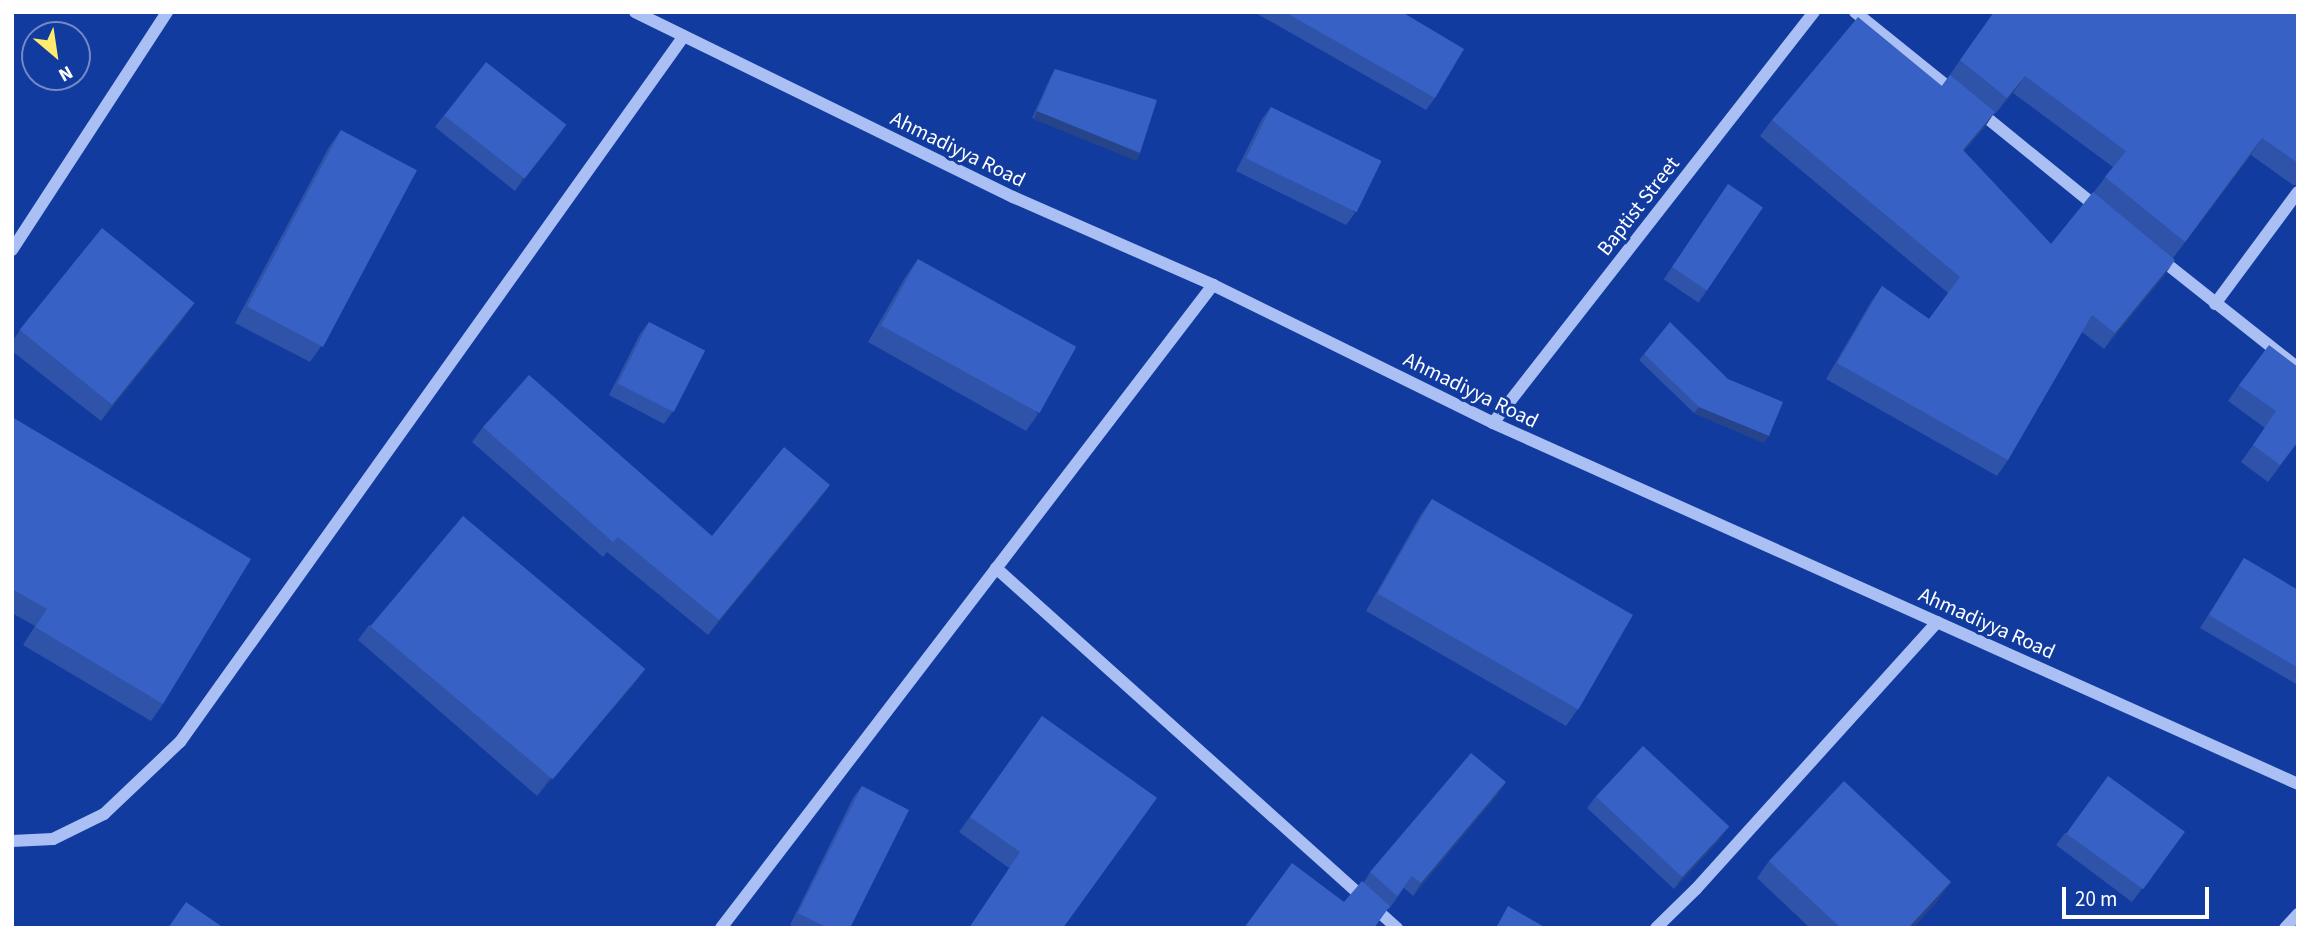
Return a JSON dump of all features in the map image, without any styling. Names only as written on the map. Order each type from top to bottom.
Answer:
[{"type":"street","points":[[12,250],[167,12]]},
{"type":"street","name":"Ahmadiyya Road","points":[[635,12],[1013,197],[1213,285],[1493,423],[2298,784]]},
{"type":"street","name":"Baptist Street","points":[[1493,423],[1814,12]]},
{"type":"street","points":[[1856,12],[2108,216]]},
{"type":"street","points":[[12,841],[53,839],[104,814],[180,742],[684,36]]},
{"type":"street","points":[[2214,304],[2298,192]]},
{"type":"street","points":[[2151,251],[2214,304],[2298,368]]},
{"type":"street","points":[[729,925],[996,568],[1213,285]]},
{"type":"street","points":[[996,568],[1397,928]]},
{"type":"street","points":[[1656,928],[1696,889],[1937,622]]},
{"type":"street","points":[[2285,928],[2298,914]]},
{"type":"building","points":[[1285,12],[1402,12],[1464,49],[1435,98]]},
{"type":"building","points":[[1994,12],[2298,12],[2298,163],[2262,138],[2185,242],[2105,177],[2126,151],[2025,76],[2007,98],[1960,60]]},
{"type":"building","points":[[1858,17],[1942,86],[1950,75],[1995,112],[1963,150],[2051,244],[2093,192],[2175,260],[2115,333],[2092,315],[2008,460],[1837,363],[1882,286],[1929,319],[1960,277],[1772,120]]},
{"type":"building","points":[[486,62],[566,125],[525,178],[444,116]]},
{"type":"building","points":[[1055,69],[1157,100],[1140,153],[1037,111]]},
{"type":"building","points":[[1271,107],[1382,161],[1357,212],[1246,158]]},
{"type":"building","points":[[341,130],[417,170],[323,347],[247,307]]},
{"type":"building","points":[[1728,184],[1763,207],[1707,290],[1672,267]]},
{"type":"building","points":[[102,228],[194,303],[112,405],[20,330]]},
{"type":"building","points":[[918,259],[1076,347],[1039,413],[881,325]]},
{"type":"building","points":[[649,322],[705,351],[674,412],[618,383]]},
{"type":"building","points":[[1670,322],[1728,379],[1783,402],[1769,436],[1699,407],[1644,354]]},
{"type":"building","points":[[2269,345],[2298,367],[2298,441],[2280,465],[2253,445],[2276,411],[2239,385]]},
{"type":"building","points":[[529,375],[712,536],[784,447],[830,485],[719,620],[618,537],[613,542],[483,427]]},
{"type":"building","points":[[12,417],[251,559],[163,704],[35,627],[47,609],[12,589]]},
{"type":"building","points":[[1432,499],[1633,615],[1578,709],[1378,593]]},
{"type":"building","points":[[463,516],[645,669],[553,779],[370,626]]},
{"type":"building","points":[[2244,558],[2298,590],[2298,668],[2209,615]]},
{"type":"building","points":[[1042,716],[1157,798],[1063,928],[969,928],[1020,852],[970,817]]},
{"type":"building","points":[[1643,746],[1729,826],[1682,877],[1596,796]]},
{"type":"building","points":[[1471,753],[1506,782],[1421,883],[1412,876],[1397,896],[1370,872]]},
{"type":"building","points":[[2108,776],[2185,832],[2143,889],[2066,833]]},
{"type":"building","points":[[1844,781],[1951,882],[1908,928],[1841,928],[1769,861]]},
{"type":"building","points":[[862,786],[909,810],[850,928],[828,928],[798,913]]},
{"type":"building","points":[[1292,863],[1344,902],[1362,881],[1390,906],[1374,928],[1244,928]]},
{"type":"building","points":[[186,902],[224,928],[168,928]]},
{"type":"building","points":[[1508,906],[1546,928],[1496,928]]}]
